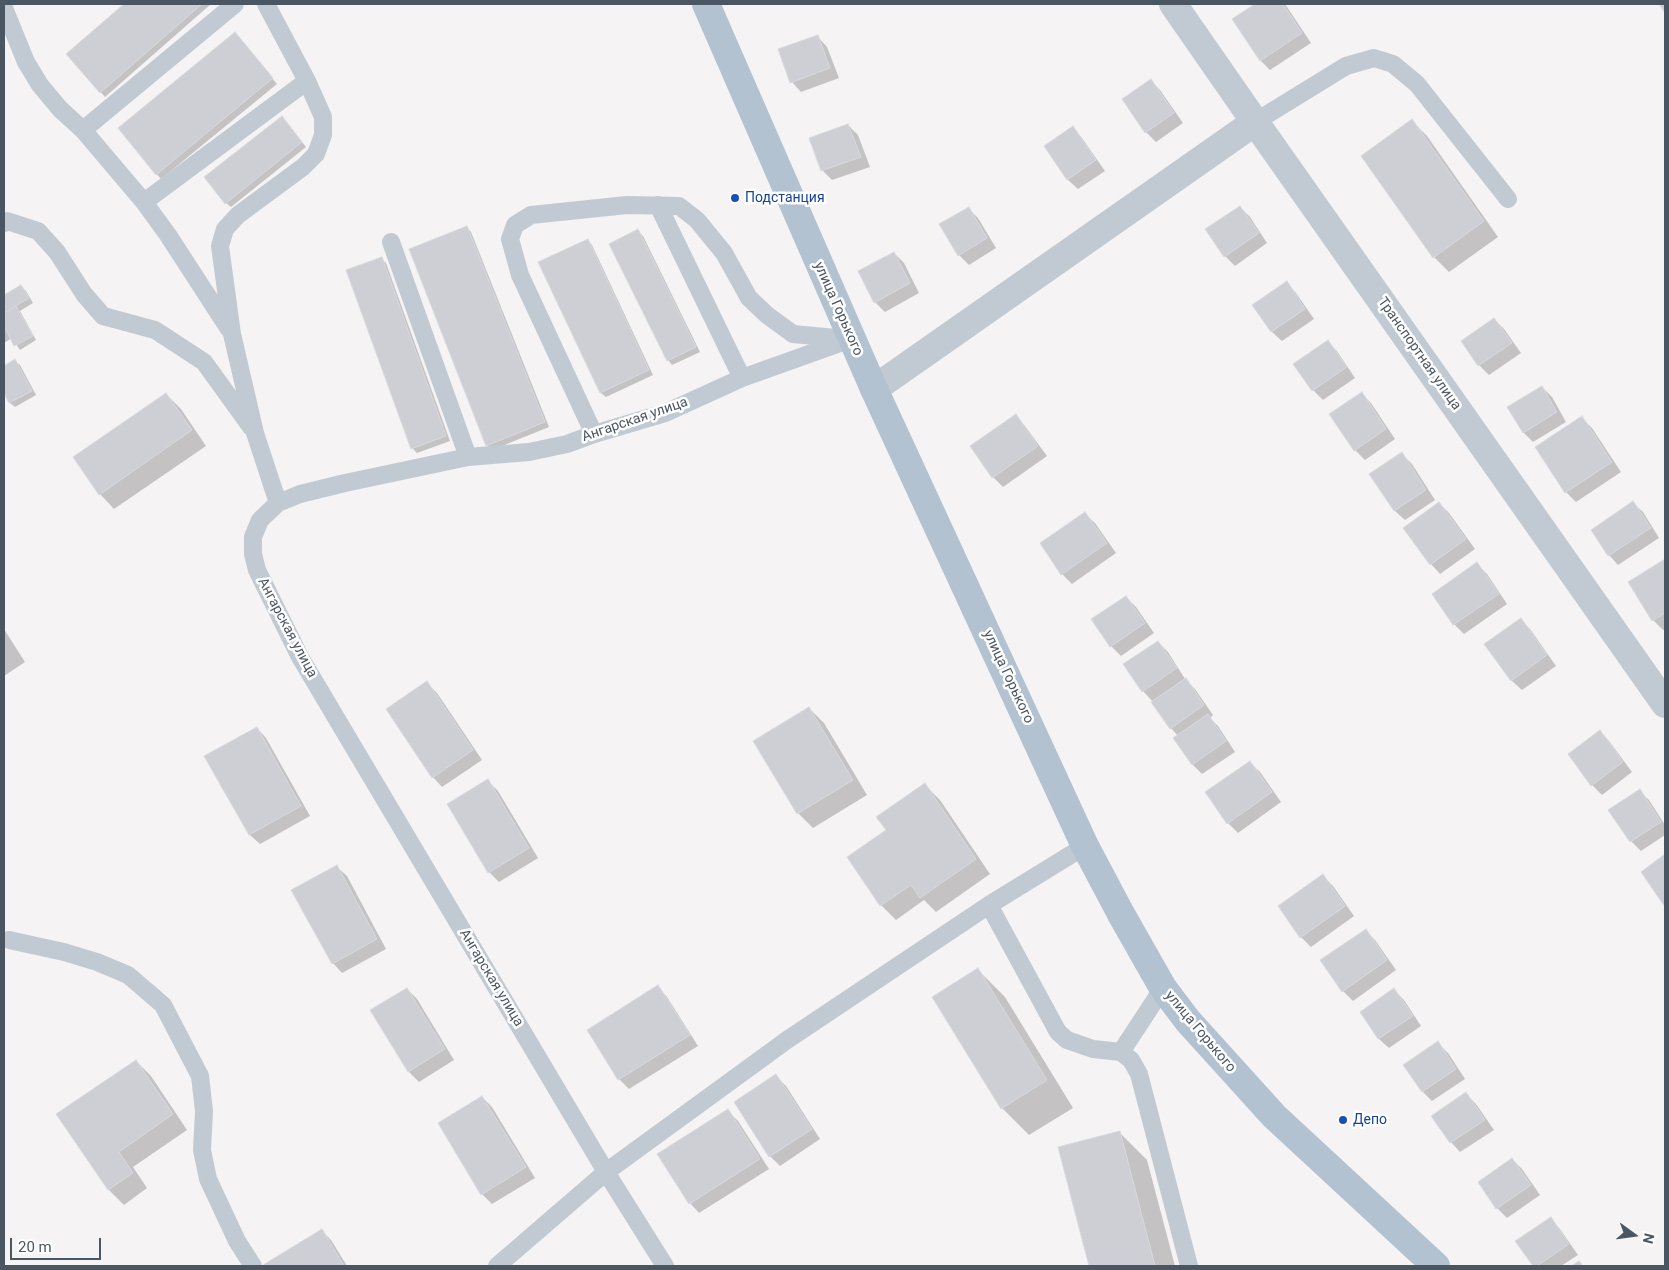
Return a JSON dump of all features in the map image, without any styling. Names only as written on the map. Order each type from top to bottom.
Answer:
[{"type":"main road","name":"улица Горького","points":[[706,4],[851,339],[1086,846],[1121,914],[1163,988],[1188,1021],[1274,1116],[1436,1266]]},
{"type":"street","name":"Транспортная улица","points":[[1173,4],[1665,704]]},
{"type":"street","points":[[874,389],[1255,122]]},
{"type":"lane","points":[[83,130],[235,4]]},
{"type":"lane","points":[[266,4],[307,81],[323,117],[323,134],[316,154],[303,168],[238,215],[225,229],[220,246],[232,334],[255,434],[278,502]]},
{"type":"lane","points":[[4,8],[26,62],[40,85],[60,109],[83,130],[144,202],[168,235],[232,334]]},
{"type":"lane","points":[[1255,122],[1346,66],[1374,58],[1393,64],[1417,84],[1508,199]]},
{"type":"lane","points":[[144,202],[307,81]]},
{"type":"lane","points":[[594,434],[520,275],[510,239],[515,224],[531,215],[627,205],[679,206],[697,220],[724,253],[749,298],[767,315],[793,334],[851,339]]},
{"type":"lane","points":[[658,205],[742,378]]},
{"type":"lane","points":[[4,223],[7,221],[38,231],[57,252],[84,294],[103,316],[155,330],[204,362],[255,434]]},
{"type":"lane","points":[[391,242],[468,457]]},
{"type":"lane","name":"Ангарская улица","points":[[665,1266],[606,1172],[300,657],[257,570],[253,554],[253,537],[260,520],[278,502],[300,494],[468,457],[529,452],[567,444],[665,413],[742,378],[851,339]]},
{"type":"lane","points":[[497,1266],[606,1172],[788,1040],[989,905],[1086,846]]},
{"type":"lane","points":[[989,905],[1058,1032],[1067,1040],[1093,1049],[1121,1052],[1131,1060],[1138,1074],[1189,1266]]},
{"type":"lane","points":[[8,940],[64,952],[97,962],[128,975],[163,1005],[200,1076],[204,1111],[202,1150],[208,1179],[237,1241],[253,1266]]},
{"type":"lane","points":[[1121,1052],[1163,988]]},
{"type":"building","points":[[124,4],[202,4],[100,93],[66,54]]},
{"type":"building","points":[[1255,4],[1283,4],[1302,33],[1260,61],[1232,19]]},
{"type":"building","points":[[1659,4],[1665,4],[1665,13]]},
{"type":"building","points":[[235,32],[273,78],[156,175],[118,128]]},
{"type":"building","points":[[818,35],[830,68],[790,83],[778,49]]},
{"type":"building","points":[[1151,79],[1174,113],[1145,133],[1122,99]]},
{"type":"building","points":[[282,116],[302,142],[225,204],[204,177]]},
{"type":"building","points":[[1412,119],[1484,221],[1433,258],[1361,156]]},
{"type":"building","points":[[848,124],[861,157],[821,171],[809,138]]},
{"type":"building","points":[[1073,126],[1096,160],[1067,180],[1044,146]]},
{"type":"building","points":[[1240,206],[1259,233],[1224,257],[1205,229]]},
{"type":"building","points":[[969,207],[987,238],[958,256],[939,224]]},
{"type":"building","points":[[467,226],[545,422],[486,446],[409,249]]},
{"type":"building","points":[[638,229],[696,347],[667,361],[609,244]]},
{"type":"building","points":[[588,239],[649,370],[600,393],[538,262]]},
{"type":"building","points":[[894,252],[910,283],[874,303],[858,271]]},
{"type":"building","points":[[382,257],[446,436],[411,449],[346,270]]},
{"type":"building","points":[[1287,281],[1305,309],[1271,332],[1252,305]]},
{"type":"building","points":[[21,285],[29,298],[4,313],[4,295]]},
{"type":"building","points":[[16,306],[33,336],[14,346],[4,326],[4,313]]},
{"type":"building","points":[[1494,318],[1512,343],[1478,366],[1461,341]]},
{"type":"building","points":[[1328,340],[1347,367],[1312,391],[1293,364]]},
{"type":"building","points":[[15,359],[32,391],[9,403],[4,393],[4,366]]},
{"type":"building","points":[[1542,386],[1557,412],[1523,433],[1507,407]]},
{"type":"building","points":[[1362,392],[1386,429],[1354,451],[1329,414]]},
{"type":"building","points":[[166,393],[192,430],[99,495],[73,457]]},
{"type":"building","points":[[1016,414],[1038,446],[992,478],[970,446]]},
{"type":"building","points":[[1582,416],[1612,462],[1565,493],[1535,447]]},
{"type":"building","points":[[1402,452],[1426,490],[1394,511],[1369,474]]},
{"type":"building","points":[[1633,501],[1651,528],[1608,556],[1591,530]]},
{"type":"building","points":[[1439,502],[1466,539],[1430,565],[1403,528]]},
{"type":"building","points":[[1085,512],[1107,543],[1061,575],[1040,543]]},
{"type":"building","points":[[1665,559],[1665,613],[1652,621],[1628,582]]},
{"type":"building","points":[[1477,562],[1499,594],[1453,625],[1432,594]]},
{"type":"building","points":[[1126,596],[1145,623],[1110,647],[1091,619]]},
{"type":"building","points":[[1521,618],[1547,655],[1511,681],[1484,644]]},
{"type":"building","points":[[1158,641],[1177,668],[1142,692],[1123,664]]},
{"type":"building","points":[[1186,678],[1204,705],[1170,729],[1151,702]]},
{"type":"building","points":[[427,681],[473,750],[432,778],[386,709]]},
{"type":"building","points":[[809,707],[853,780],[797,814],[753,741]]},
{"type":"building","points":[[1208,714],[1226,741],[1192,765],[1173,738]]},
{"type":"building","points":[[257,727],[301,806],[249,835],[204,756]]},
{"type":"building","points":[[1600,730],[1623,762],[1591,786],[1568,754]]},
{"type":"building","points":[[1250,761],[1272,792],[1227,824],[1205,792]]},
{"type":"building","points":[[488,779],[529,848],[488,873],[447,804]]},
{"type":"building","points":[[925,783],[976,859],[920,898],[911,885],[880,906],[847,857],[886,830],[876,817]]},
{"type":"building","points":[[1640,789],[1661,822],[1630,842],[1608,810]]},
{"type":"building","points":[[1665,854],[1665,907],[1641,872]]},
{"type":"building","points":[[337,865],[377,939],[332,964],[291,890]]},
{"type":"building","points":[[1323,874],[1345,906],[1300,938],[1278,906]]},
{"type":"building","points":[[1366,929],[1387,960],[1342,992],[1320,960]]},
{"type":"building","points":[[978,968],[1047,1080],[1001,1109],[932,997]]},
{"type":"building","points":[[658,985],[690,1035],[618,1080],[587,1030]]},
{"type":"building","points":[[407,988],[445,1049],[408,1072],[370,1010]]},
{"type":"building","points":[[1394,988],[1413,1016],[1378,1039],[1360,1012]]},
{"type":"building","points":[[1438,1041],[1456,1069],[1422,1092],[1403,1065]]},
{"type":"building","points":[[136,1060],[173,1114],[119,1152],[133,1173],[108,1190],[56,1114]]},
{"type":"building","points":[[776,1074],[812,1129],[769,1157],[734,1102]]},
{"type":"building","points":[[1466,1092],[1485,1120],[1450,1143],[1431,1116]]},
{"type":"building","points":[[482,1096],[526,1167],[481,1195],[438,1123]]},
{"type":"building","points":[[728,1109],[760,1159],[689,1204],[657,1154]]},
{"type":"building","points":[[1120,1131],[1155,1266],[1089,1266],[1058,1147]]},
{"type":"building","points":[[1512,1158],[1531,1185],[1496,1209],[1478,1182]]},
{"type":"building","points":[[1551,1217],[1569,1244],[1537,1266],[1533,1266],[1515,1241]]},
{"type":"building","points":[[322,1229],[344,1266],[263,1265]]},
{"type":"building","points":[[1579,1261],[1583,1266],[1571,1266]]},
{"type":"place","name":"Подстанция","points":[[735,198]]},
{"type":"place","name":"Депо","points":[[1343,1120]]}]
